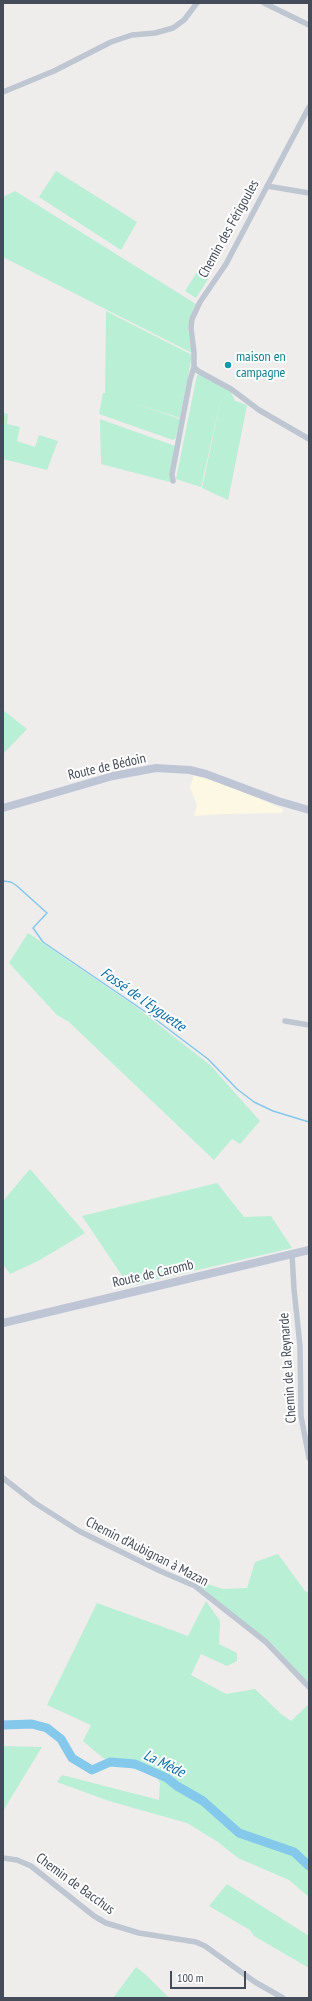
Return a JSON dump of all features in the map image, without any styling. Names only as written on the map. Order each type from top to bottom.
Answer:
[{"type":"main road","name":"Route de Bédoin","points":[[3,808],[113,776],[156,768],[190,770],[206,774],[278,802],[309,810]]},
{"type":"main road","name":"Route de Caromb","points":[[3,1323],[214,1274],[309,1250]]},
{"type":"street","points":[[3,92],[54,71],[111,42],[132,35],[156,33],[173,28],[184,20],[197,3]]},
{"type":"street","points":[[264,3],[309,25]]},
{"type":"street","name":"Chemin des Férigoules","points":[[173,481],[172,474],[190,380],[194,367],[191,328],[192,319],[200,302],[226,264],[309,106]]},
{"type":"street","points":[[267,186],[309,193]]},
{"type":"street","points":[[194,367],[198,371],[231,389],[259,410],[309,439]]},
{"type":"street","points":[[285,1021],[309,1025]]},
{"type":"street","name":"Chemin de la Reynarde","points":[[292,1254],[300,1346],[301,1416],[309,1458]]},
{"type":"street","name":"Chemin d'Aubignan à Mazan","points":[[3,1478],[35,1503],[78,1531],[160,1571],[195,1586],[266,1642],[309,1687]]},
{"type":"street","name":"Chemin de Bacchus","points":[[3,1858],[17,1860],[31,1866],[94,1916],[106,1923],[139,1934],[196,1942],[205,1946],[255,1982],[284,1998]]},
{"type":"shaded area","points":[[194,775],[222,783],[283,809],[282,813],[194,816],[197,805],[190,787]]},
{"type":"green space","points":[[56,171],[137,222],[121,250],[39,197]]},
{"type":"green space","points":[[15,191],[196,304],[190,317],[188,330],[192,353],[3,257],[3,197]]},
{"type":"green space","points":[[199,269],[210,276],[196,298],[185,291]]},
{"type":"green space","points":[[106,311],[192,355],[180,418],[133,403],[180,419],[176,438],[173,440],[99,414],[103,393],[105,393]]},
{"type":"green space","points":[[201,374],[231,392],[235,401],[247,405],[228,500],[202,488],[223,390],[201,487],[176,479],[197,375]]},
{"type":"green space","points":[[3,413],[8,414],[7,424],[20,427],[17,441],[35,447],[39,435],[58,441],[47,470],[3,459]]},
{"type":"green space","points":[[100,419],[175,446],[170,482],[101,464]]},
{"type":"green space","points":[[3,710],[27,729],[3,754]]},
{"type":"green space","points":[[28,933],[136,1007],[210,1065],[260,1121],[240,1144],[232,1139],[214,1160],[69,1022],[57,1015],[9,963]]},
{"type":"green space","points":[[30,1169],[85,1233],[38,1261],[10,1274],[3,1264],[3,1201]]},
{"type":"green space","points":[[217,1183],[244,1217],[271,1216],[292,1248],[129,1286],[82,1216]]},
{"type":"green space","points":[[278,1554],[305,1591],[309,1593],[309,1684],[276,1648],[196,1583],[197,1581],[223,1589],[247,1588],[255,1562]]},
{"type":"green space","points":[[206,1601],[220,1621],[219,1644],[237,1653],[237,1661],[227,1666],[201,1654],[191,1675],[226,1694],[255,1689],[281,1714],[291,1721],[309,1704],[309,1897],[289,1880],[238,1858],[218,1842],[187,1823],[109,1801],[57,1782],[62,1775],[159,1800],[160,1783],[157,1777],[103,1758],[83,1741],[91,1725],[47,1705],[97,1603],[188,1636]]},
{"type":"green space","points":[[3,1746],[42,1747],[3,1811]]},
{"type":"green space","points":[[227,1884],[309,1936],[309,1968],[254,1936],[250,1930],[209,1906]]},
{"type":"green space","points":[[136,1967],[146,1975],[169,1998],[113,1998]]},
{"type":"waterway","name":"Fossé de l'Eyguette","points":[[3,881],[11,882],[17,886],[47,913],[33,928],[43,942],[147,1013],[208,1059],[237,1089],[254,1102],[273,1111],[309,1122]]},
{"type":"waterway","name":"La Mède","points":[[3,1725],[32,1724],[47,1728],[61,1739],[72,1758],[92,1770],[110,1762],[135,1764],[167,1778],[177,1786],[203,1801],[239,1833],[294,1852],[309,1866]]},
{"type":"place","name":"maison en campagne","points":[[228,365]]}]
